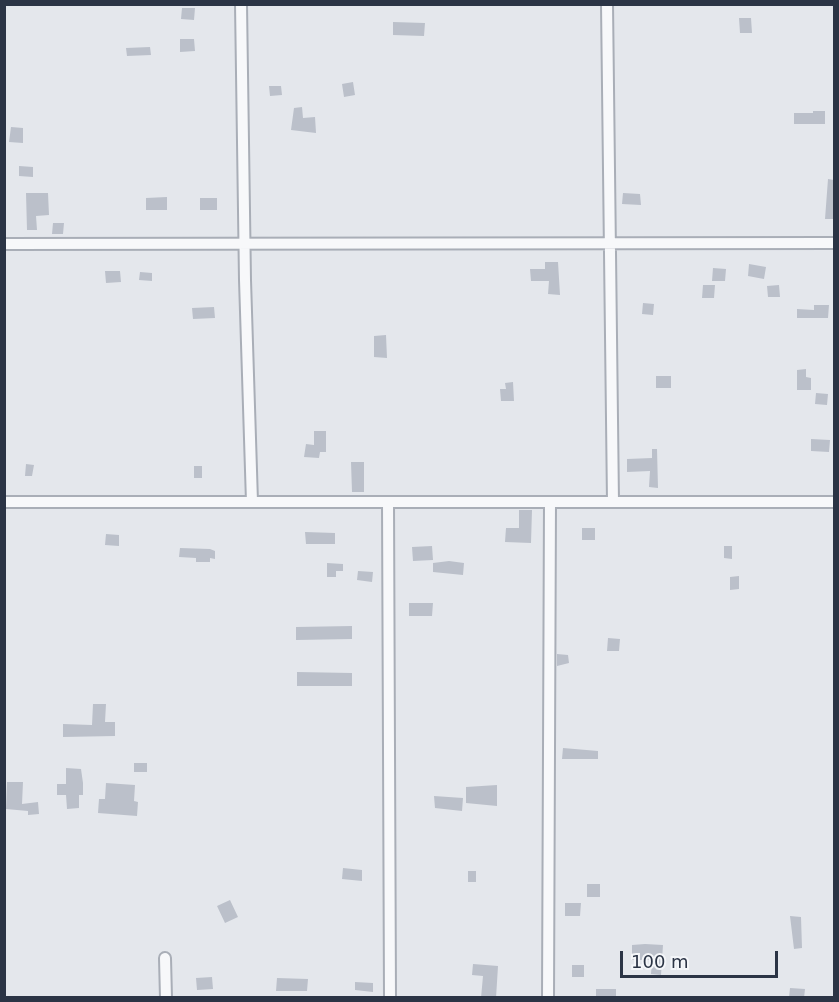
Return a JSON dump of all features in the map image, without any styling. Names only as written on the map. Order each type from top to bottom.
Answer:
[{"type":"street","points":[[241,4],[244,244],[252,502]]},
{"type":"street","points":[[607,4],[613,502]]},
{"type":"street","points":[[4,244],[834,243]]},
{"type":"street","points":[[4,502],[834,502]]},
{"type":"street","points":[[388,502],[390,998]]},
{"type":"street","points":[[548,998],[550,502]]},
{"type":"street","points":[[165,958],[166,998]]},
{"type":"building","points":[[182,8],[195,8],[194,20],[181,19]]},
{"type":"building","points":[[739,18],[751,18],[752,33],[740,33]]},
{"type":"building","points":[[393,22],[425,23],[424,36],[393,35]]},
{"type":"building","points":[[180,39],[194,39],[195,51],[180,52]]},
{"type":"building","points":[[150,47],[151,55],[127,56],[126,48]]},
{"type":"building","points":[[353,82],[355,95],[344,97],[342,84]]},
{"type":"building","points":[[269,86],[281,86],[282,95],[270,96]]},
{"type":"building","points":[[302,107],[303,118],[315,117],[316,133],[291,130],[294,108]]},
{"type":"building","points":[[813,111],[825,111],[825,124],[794,124],[794,113],[813,113]]},
{"type":"building","points":[[11,127],[23,128],[23,143],[9,142]]},
{"type":"building","points":[[19,166],[33,167],[33,177],[19,176]]},
{"type":"building","points":[[828,179],[834,180],[834,219],[825,219]]},
{"type":"building","points":[[26,193],[48,193],[49,215],[36,216],[37,230],[27,230]]},
{"type":"building","points":[[623,193],[640,194],[641,205],[622,204]]},
{"type":"building","points":[[167,197],[167,210],[146,210],[146,198]]},
{"type":"building","points":[[200,198],[217,198],[217,210],[200,210]]},
{"type":"building","points":[[53,223],[64,223],[63,234],[52,234]]},
{"type":"building","points":[[545,262],[558,262],[560,295],[548,294],[549,281],[531,281],[530,269],[545,269]]},
{"type":"building","points":[[749,264],[766,267],[764,279],[748,276]]},
{"type":"building","points":[[713,268],[726,269],[725,281],[712,281]]},
{"type":"building","points":[[105,271],[120,271],[121,282],[106,283]]},
{"type":"building","points":[[140,272],[152,273],[152,281],[139,280]]},
{"type":"building","points":[[703,285],[715,285],[714,298],[702,298]]},
{"type":"building","points":[[779,285],[780,297],[768,297],[767,286]]},
{"type":"building","points":[[643,303],[654,304],[653,315],[642,314]]},
{"type":"building","points":[[814,305],[829,305],[828,318],[797,318],[797,309],[814,310]]},
{"type":"building","points":[[214,307],[215,318],[193,319],[192,308]]},
{"type":"building","points":[[386,335],[387,358],[374,357],[374,336]]},
{"type":"building","points":[[806,369],[806,377],[811,378],[811,390],[797,390],[797,370]]},
{"type":"building","points":[[656,376],[671,376],[671,388],[656,388]]},
{"type":"building","points":[[513,382],[514,401],[501,401],[500,389],[506,389],[505,383]]},
{"type":"building","points":[[816,393],[828,394],[827,405],[815,404]]},
{"type":"building","points":[[314,431],[326,431],[326,452],[320,452],[319,458],[304,457],[306,444],[314,445]]},
{"type":"building","points":[[811,439],[830,440],[829,452],[811,451]]},
{"type":"building","points":[[652,449],[657,449],[658,488],[649,487],[650,471],[627,472],[627,459],[652,458]]},
{"type":"building","points":[[351,462],[364,462],[364,492],[352,492]]},
{"type":"building","points":[[26,464],[34,465],[32,476],[25,476]]},
{"type":"building","points":[[194,466],[202,466],[202,478],[194,478]]},
{"type":"building","points":[[519,510],[532,510],[531,543],[505,542],[506,528],[519,528]]},
{"type":"building","points":[[582,528],[595,528],[595,540],[582,540]]},
{"type":"building","points":[[305,532],[335,533],[335,544],[306,544]]},
{"type":"building","points":[[106,534],[119,535],[119,546],[105,545]]},
{"type":"building","points":[[432,546],[433,560],[413,561],[412,547]]},
{"type":"building","points":[[724,546],[732,546],[732,559],[724,558]]},
{"type":"building","points":[[180,548],[210,549],[215,551],[215,559],[210,558],[210,562],[196,562],[196,558],[179,557]]},
{"type":"building","points":[[449,561],[464,563],[463,575],[433,572],[433,563]]},
{"type":"building","points":[[327,563],[343,564],[343,571],[336,571],[336,577],[327,577]]},
{"type":"building","points":[[358,571],[373,572],[372,582],[357,580]]},
{"type":"building","points":[[739,576],[739,589],[730,590],[730,577]]},
{"type":"building","points":[[409,603],[433,603],[432,616],[409,616]]},
{"type":"building","points":[[352,626],[352,639],[296,640],[296,627]]},
{"type":"building","points":[[608,638],[620,639],[619,651],[607,651]]},
{"type":"building","points":[[557,654],[568,655],[569,663],[557,666]]},
{"type":"building","points":[[297,672],[352,673],[352,686],[297,686]]},
{"type":"building","points":[[93,704],[106,704],[105,722],[115,722],[115,736],[63,737],[63,724],[92,725]]},
{"type":"building","points":[[563,748],[598,751],[598,759],[562,759]]},
{"type":"building","points":[[134,763],[147,763],[147,772],[134,772]]},
{"type":"building","points":[[66,768],[81,769],[83,795],[79,795],[79,808],[67,809],[66,795],[57,795],[57,784],[66,784]]},
{"type":"building","points":[[7,782],[23,782],[22,804],[38,802],[39,814],[28,815],[28,811],[6,809]]},
{"type":"building","points":[[106,783],[135,785],[134,801],[138,802],[137,816],[98,813],[99,799],[105,799]]},
{"type":"building","points":[[497,785],[497,806],[466,803],[466,787]]},
{"type":"building","points":[[434,796],[463,798],[462,811],[435,808]]},
{"type":"building","points":[[343,868],[362,870],[362,881],[342,879]]},
{"type":"building","points":[[468,871],[476,871],[476,882],[468,882]]},
{"type":"building","points":[[587,884],[600,884],[600,897],[587,897]]},
{"type":"building","points":[[230,900],[238,917],[225,923],[217,906]]},
{"type":"building","points":[[565,903],[581,903],[580,916],[565,916]]},
{"type":"building","points":[[790,916],[801,917],[802,948],[794,949]]},
{"type":"building","points":[[632,945],[663,945],[661,975],[651,974],[652,960],[632,960]]},
{"type":"building","points":[[473,964],[498,966],[496,998],[481,998],[483,976],[472,975]]},
{"type":"building","points":[[572,965],[584,965],[584,977],[572,977]]},
{"type":"building","points":[[212,977],[213,989],[197,990],[196,978]]},
{"type":"building","points":[[277,978],[308,979],[307,991],[276,991]]},
{"type":"building","points":[[355,982],[373,983],[373,992],[355,990]]},
{"type":"building","points":[[790,988],[805,989],[804,998],[789,998]]},
{"type":"building","points":[[596,989],[616,989],[616,998],[596,998]]}]
